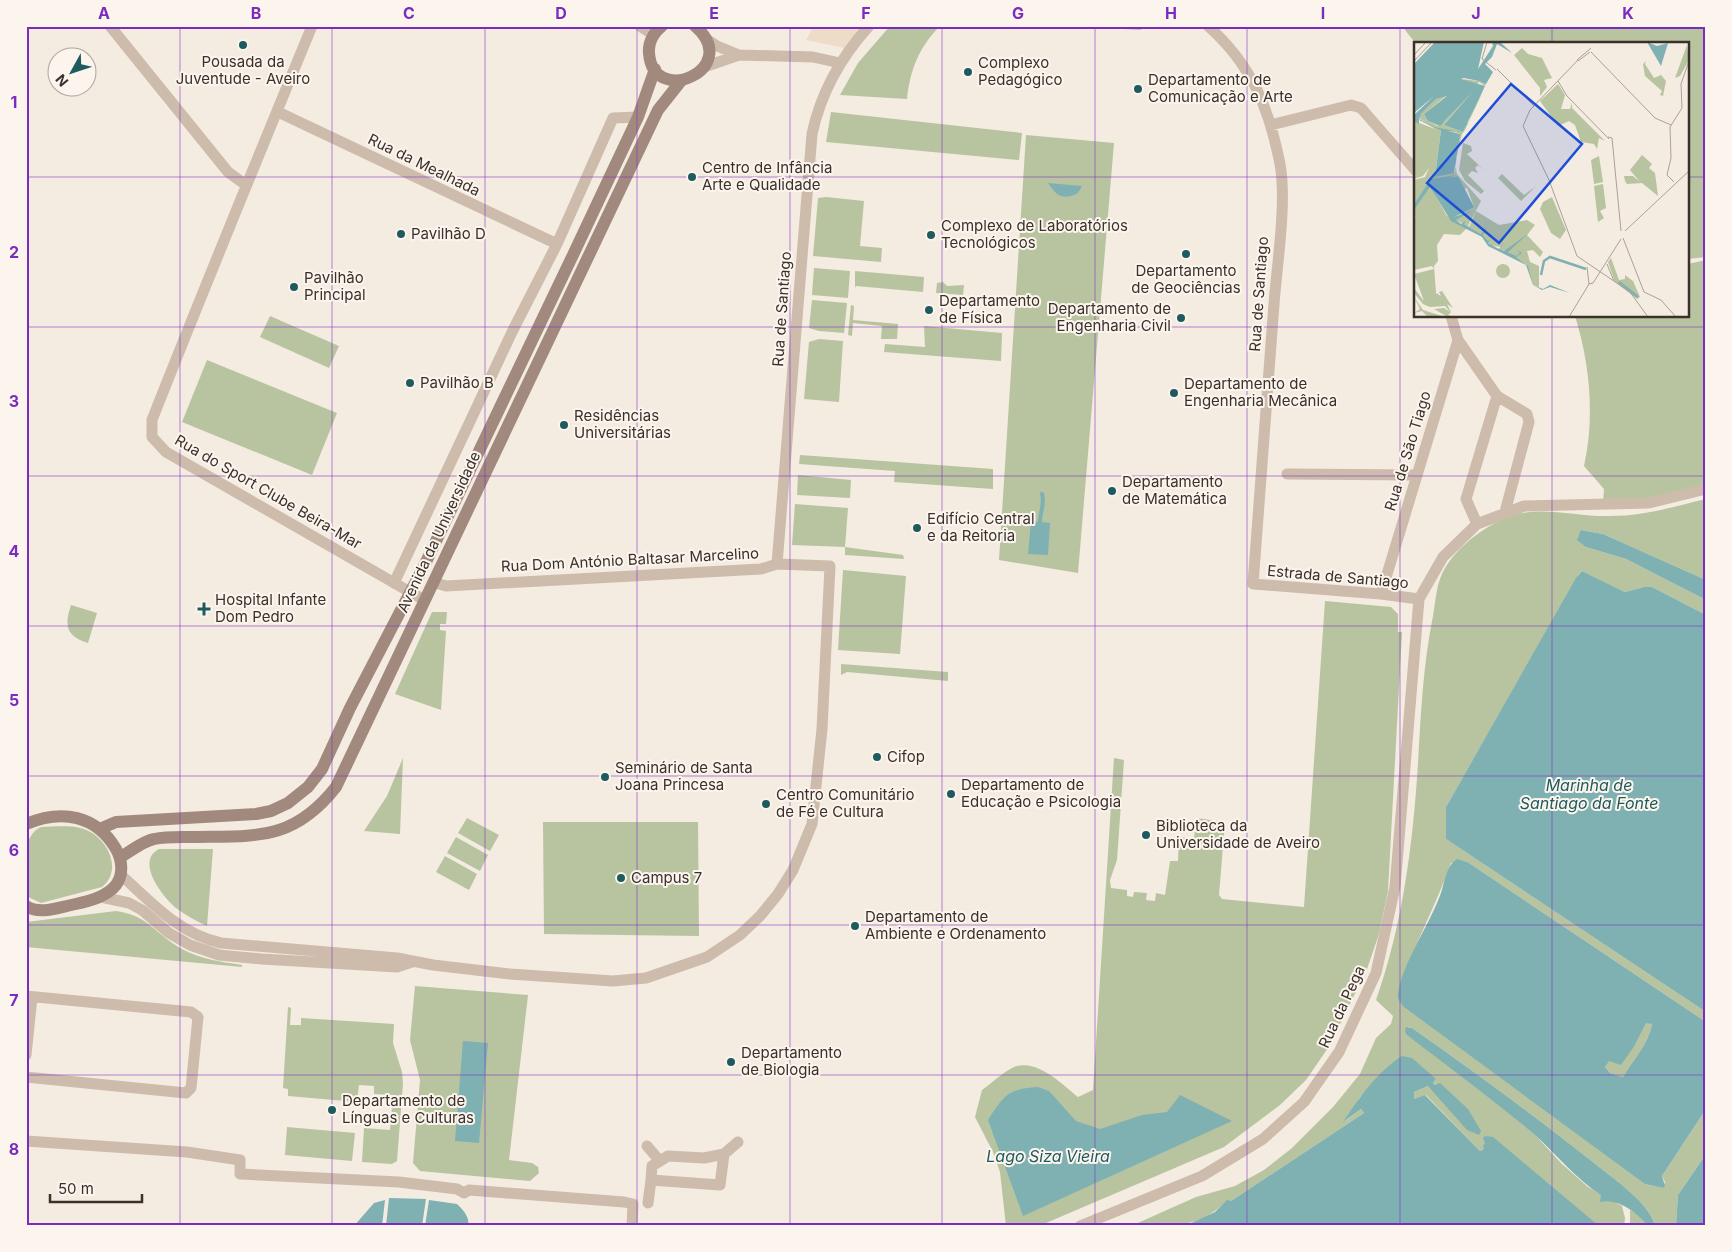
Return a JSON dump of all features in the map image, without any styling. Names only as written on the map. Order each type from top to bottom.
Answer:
[{"type":"main road","points":[[658,30],[649,52],[655,69],[672,80],[681,81],[690,79],[704,67],[709,52],[701,31]]},
{"type":"main road","name":"Avenida da Universidade","points":[[102,828],[116,822],[256,814],[271,810],[288,803],[308,787],[322,769],[365,678],[410,593],[638,117],[655,69]]},
{"type":"main road","name":"Avenida da Universidade","points":[[121,857],[153,839],[259,836],[279,831],[301,822],[323,805],[336,788],[368,726],[424,600],[658,110],[681,81]]},
{"type":"main road","points":[[26,824],[42,817],[70,817],[102,828],[121,857],[121,875],[116,886],[101,896],[43,911],[28,909]]},
{"type":"street","points":[[110,26],[228,172],[246,185]]},
{"type":"street","name":"Rua do Sport Clube Beira-Mar","points":[[312,26],[278,112],[187,322],[152,420],[152,437],[166,452],[424,600]]},
{"type":"street","points":[[640,26],[658,30]]},
{"type":"street","name":"Rua de Santiago","points":[[777,564],[809,156],[816,113],[840,63],[869,26]]},
{"type":"street","name":"Rua de Santiago","points":[[1208,26],[1239,60],[1259,91],[1271,125],[1280,167],[1281,197],[1253,584]]},
{"type":"street","points":[[701,31],[717,46],[739,55]]},
{"type":"street","points":[[704,67],[739,55],[813,57],[840,63]]},
{"type":"street","points":[[1271,125],[1351,105],[1361,108],[1414,168]]},
{"type":"street","name":"Rua da Mealhada","points":[[278,112],[557,244]]},
{"type":"street","name":"Avenida da Universidade","points":[[394,583],[513,330],[557,244],[613,118],[638,117]]},
{"type":"street","points":[[1452,318],[1458,340],[1497,396],[1527,414],[1529,422],[1505,512]]},
{"type":"street","name":"Rua de São Tiago","points":[[1382,594],[1416,475],[1458,340]]},
{"type":"street","points":[[1477,524],[1466,499],[1497,396]]},
{"type":"street","points":[[1287,474],[1416,475]]},
{"type":"street","name":"Estrada de Santiago","points":[[1253,584],[1382,594],[1418,600],[1443,557],[1477,524],[1505,512],[1524,506],[1540,504],[1588,506],[1649,503],[1706,489]]},
{"type":"street","name":"Rua Dom António Baltasar Marcelino","points":[[412,962],[510,974],[613,981],[646,978],[707,957],[740,935],[760,916],[778,894],[793,870],[812,824],[822,729],[830,566],[777,564],[761,569],[446,586],[433,582]]},
{"type":"street","name":"Rua da Pega","points":[[1080,1226],[1202,1176],[1263,1139],[1304,1102],[1339,1052],[1376,973],[1395,888],[1418,600]]},
{"type":"street","points":[[121,875],[166,915],[192,934],[205,939],[220,943],[397,958],[412,962]]},
{"type":"street","points":[[101,896],[129,903],[142,910],[169,933],[190,945],[219,955],[263,965],[397,967],[412,962]]},
{"type":"street","points":[[26,1055],[29,997],[191,1012],[198,1017],[191,1088],[186,1093],[26,1077]]},
{"type":"street","points":[[26,1141],[187,1152],[240,1160],[240,1174],[399,1182],[457,1189],[464,1193],[469,1190],[633,1204],[632,1226]]},
{"type":"street","points":[[648,1203],[652,1166],[659,1160],[668,1156],[704,1158],[724,1154],[738,1142]]},
{"type":"street","points":[[647,1146],[659,1160]]},
{"type":"street","points":[[651,1180],[720,1185],[724,1154]]},
{"type":"green space","points":[[890,26],[940,26],[921,51],[910,78],[907,99],[840,95],[858,63]]},
{"type":"green space","points":[[1070,26],[1141,26],[1141,30]]},
{"type":"green space","points":[[1402,26],[1706,26],[1706,257],[1690,259],[1690,42],[1414,42]]},
{"type":"green space","points":[[831,112],[1022,133],[1019,160],[826,142]]},
{"type":"green space","points":[[1026,135],[1114,143],[1078,573],[999,560]]},
{"type":"green space","points":[[826,197],[864,201],[860,246],[882,248],[881,262],[813,256],[818,198]]},
{"type":"green space","points":[[1706,260],[1706,487],[1651,500],[1603,503],[1604,489],[1584,466],[1589,429],[1589,391],[1584,353],[1576,318],[1690,318],[1690,264]]},
{"type":"green space","points":[[814,268],[850,271],[848,298],[812,295]]},
{"type":"green space","points":[[855,271],[924,277],[923,292],[856,286],[855,288]]},
{"type":"green space","points":[[943,282],[947,286],[964,285],[963,295],[936,293],[937,283]]},
{"type":"green space","points":[[812,300],[847,303],[844,333],[819,331],[809,328]]},
{"type":"green space","points":[[851,305],[854,306],[853,320],[898,324],[897,339],[881,339],[882,326],[853,323],[852,336],[848,335]]},
{"type":"green space","points":[[270,316],[339,346],[329,368],[260,337]]},
{"type":"green space","points":[[924,326],[1002,333],[1001,361],[884,352],[885,344],[925,347]]},
{"type":"green space","points":[[819,339],[843,341],[839,402],[804,399],[809,342]]},
{"type":"green space","points":[[207,360],[337,413],[312,475],[182,422]]},
{"type":"green space","points":[[800,455],[993,469],[993,489],[894,482],[895,471],[799,464]]},
{"type":"green space","points":[[798,475],[851,480],[850,498],[797,495]]},
{"type":"green space","points":[[1706,499],[1706,580],[1603,534],[1581,530],[1586,547],[1626,559],[1706,600],[1706,615],[1652,587],[1625,592],[1582,571],[1446,807],[1446,839],[1706,1012],[1706,1022],[1469,863],[1451,863],[1403,978],[1398,995],[1645,1184],[1663,1188],[1665,1182],[1662,1176],[1706,1109],[1706,1154],[1678,1195],[1676,1226],[1655,1226],[1645,1207],[1617,1181],[1501,1092],[1412,1028],[1407,1027],[1536,1136],[1562,1164],[1588,1187],[1622,1206],[1625,1218],[1624,1226],[1599,1226],[1485,1143],[1484,1149],[1480,1151],[1426,1095],[1414,1099],[1414,1092],[1428,1086],[1432,1089],[1436,1079],[1372,1085],[1360,1097],[1345,1121],[1361,1109],[1364,1113],[1205,1217],[1194,1222],[1171,1226],[1131,1226],[1196,1197],[1235,1186],[1264,1170],[1292,1148],[1333,1107],[1360,1074],[1376,1038],[1391,1024],[1393,1016],[1376,1000],[1400,913],[1410,853],[1423,689],[1437,593],[1440,579],[1445,569],[1458,551],[1485,529],[1505,518],[1518,514],[1543,511],[1597,516],[1622,516]]},
{"type":"green space","points":[[795,504],[848,508],[845,547],[792,545]]},
{"type":"green space","points":[[845,547],[903,555],[904,559],[845,555]]},
{"type":"green space","points":[[843,570],[906,576],[900,654],[838,650]]},
{"type":"green space","points":[[1325,601],[1391,607],[1398,614],[1398,632],[1402,632],[1388,891],[1379,934],[1367,969],[1330,1045],[1306,1080],[1280,1105],[1224,1147],[1039,1226],[1006,1226],[1000,1172],[993,1152],[975,1117],[982,1090],[1014,1067],[1023,1065],[1040,1069],[1057,1079],[1078,1097],[1093,1090],[1114,758],[1124,760],[1117,860],[1110,880],[1111,888],[1127,890],[1127,896],[1133,897],[1134,892],[1147,893],[1146,900],[1155,901],[1156,893],[1165,895],[1170,861],[1178,861],[1179,837],[1194,839],[1196,818],[1225,822],[1219,895],[1222,899],[1304,907]]},
{"type":"green space","points":[[71,605],[97,613],[88,643],[75,637],[69,629],[68,619]]},
{"type":"green space","points":[[432,612],[447,612],[446,624],[440,624],[440,630],[446,631],[441,710],[395,694]]},
{"type":"green space","points":[[841,664],[948,672],[948,681],[847,672],[841,675]]},
{"type":"green space","points":[[403,758],[400,834],[364,831],[387,796]]},
{"type":"green space","points":[[467,818],[499,835],[490,851],[458,833]]},
{"type":"green space","name":"Campus 7","points":[[543,822],[698,822],[699,936],[544,934]]},
{"type":"green space","points":[[41,827],[75,827],[89,831],[97,837],[104,844],[112,862],[109,880],[102,887],[41,903],[26,896],[26,848],[34,832]]},
{"type":"green space","points":[[456,837],[488,855],[480,871],[447,853]]},
{"type":"green space","points":[[159,849],[213,849],[207,926],[176,908],[158,887],[150,870],[150,862],[152,854]]},
{"type":"green space","points":[[445,856],[477,874],[469,890],[436,872]]},
{"type":"green space","points":[[116,911],[127,913],[144,921],[182,949],[211,960],[242,965],[242,967],[26,947],[26,922]]},
{"type":"green space","points":[[415,986],[528,995],[509,1160],[532,1163],[538,1167],[539,1173],[530,1181],[420,1171],[413,1163],[420,1080],[410,1040]]},
{"type":"green space","points":[[288,1007],[291,1008],[290,1025],[301,1025],[301,1018],[394,1024],[393,1043],[402,1072],[403,1083],[397,1161],[392,1164],[362,1162],[364,1128],[390,1130],[393,1095],[374,1094],[374,1086],[359,1085],[357,1102],[288,1096],[288,1089],[283,1088]]},
{"type":"green space","points":[[1646,1022],[1652,1024],[1648,1038],[1623,1077],[1610,1073],[1605,1067],[1609,1060],[1613,1062],[1635,1045]]},
{"type":"green space","points":[[287,1127],[355,1133],[352,1161],[285,1155]]},
{"type":"green space","points":[[1630,1210],[1640,1215],[1648,1226],[1630,1226]]},
{"type":"shaded area","points":[[814,26],[862,26],[845,48],[806,40]]},
{"type":"water","points":[[1048,183],[1082,186],[1078,193],[1064,197],[1057,194]]},
{"type":"water","points":[[1031,521],[1050,523],[1048,555],[1028,554]]},
{"type":"water","points":[[1581,530],[1603,534],[1706,580],[1706,600],[1626,559],[1586,547],[1577,540]]},
{"type":"water","name":"Marinha de Santiago da Fonte","points":[[1582,571],[1625,592],[1652,587],[1706,615],[1706,1012],[1446,839],[1446,807],[1576,578]]},
{"type":"water","points":[[1457,859],[1469,863],[1706,1022],[1706,1109],[1662,1176],[1665,1186],[1663,1188],[1645,1184],[1404,1007],[1400,1002],[1398,993],[1401,981],[1436,905],[1446,874]],"holes":[[[1646,1023],[1652,1024],[1648,1038],[1623,1077],[1610,1073],[1605,1067],[1609,1061],[1621,1065],[1635,1045]]]},
{"type":"water","points":[[1406,1027],[1412,1028],[1479,1076],[1617,1181],[1645,1207],[1655,1226],[1648,1226],[1632,1211],[1620,1204],[1606,1201],[1600,1202],[1601,1195],[1575,1175],[1536,1136],[1489,1097],[1407,1035],[1405,1032]]},
{"type":"water","points":[[463,1041],[488,1043],[479,1143],[455,1141]]},
{"type":"water","points":[[1402,1056],[1412,1058],[1436,1079],[1433,1083],[1435,1085],[1440,1083],[1468,1109],[1481,1131],[1479,1135],[1467,1130],[1428,1086],[1414,1092],[1414,1099],[1425,1095],[1480,1151],[1484,1149],[1485,1143],[1483,1138],[1485,1136],[1493,1137],[1599,1226],[1185,1226],[1215,1212],[1227,1200],[1231,1201],[1364,1113],[1361,1109],[1343,1122],[1362,1095],[1384,1070]]},
{"type":"water","name":"Lago Siza Vieira","points":[[1038,1087],[1049,1091],[1076,1121],[1100,1129],[1142,1115],[1167,1112],[1180,1095],[1232,1121],[1023,1216],[988,1120],[998,1105],[1008,1095],[1020,1089]]},
{"type":"water","points":[[1706,1154],[1706,1226],[1676,1226],[1678,1195]]},
{"type":"water","points":[[389,1198],[426,1199],[422,1226],[386,1226]]},
{"type":"water","points":[[385,1200],[382,1226],[354,1226],[374,1203]]},
{"type":"water","points":[[429,1200],[457,1204],[467,1217],[468,1226],[425,1226]]},
{"type":"waterway","points":[[1040,522],[1042,494]]},
{"type":"place","name":"Pousada da Juventude - Aveiro","points":[[243,45]]},
{"type":"place","name":"Complexo Pedagógico","points":[[968,72]]},
{"type":"place","name":"Departamento de Comunicação e Arte","points":[[1138,89]]},
{"type":"place","name":"Centro de Infância Arte e Qualidade","points":[[692,177]]},
{"type":"place","name":"Pavilhão D","points":[[401,234]]},
{"type":"place","name":"Complexo de Laboratórios Tecnológicos","points":[[931,235]]},
{"type":"place","name":"Departamento de Geociências","points":[[1186,254]]},
{"type":"place","name":"Pavilhão Principal","points":[[294,287]]},
{"type":"place","name":"Departamento de Física","points":[[929,310]]},
{"type":"place","name":"Departamento de Engenharia Civil","points":[[1181,318]]},
{"type":"place","name":"Pavilhão B","points":[[410,383]]},
{"type":"place","name":"Departamento de Engenharia Mecânica","points":[[1174,393]]},
{"type":"place","name":"Residências Universitárias","points":[[564,425]]},
{"type":"place","name":"Departamento de Matemática","points":[[1112,491]]},
{"type":"place","name":"Edifício Central e da Reitoria","points":[[917,528]]},
{"type":"place","name":"Hospital Infante Dom Pedro","points":[[204,609]]},
{"type":"place","name":"Cifop","points":[[877,757]]},
{"type":"place","name":"Seminário de Santa Joana Princesa","points":[[605,777]]},
{"type":"place","name":"Departamento de Educação e Psicologia","points":[[951,794]]},
{"type":"place","name":"Centro Comunitário de Fé e Cultura","points":[[766,804]]},
{"type":"place","name":"Biblioteca da Universidade de Aveiro","points":[[1146,835]]},
{"type":"place","name":"Campus 7","points":[[621,878]]},
{"type":"place","name":"Departamento de Ambiente e Ordenamento","points":[[855,926]]},
{"type":"place","name":"Departamento de Biologia","points":[[731,1062]]},
{"type":"place","name":"Departamento de Línguas e Culturas","points":[[332,1110]]}]
